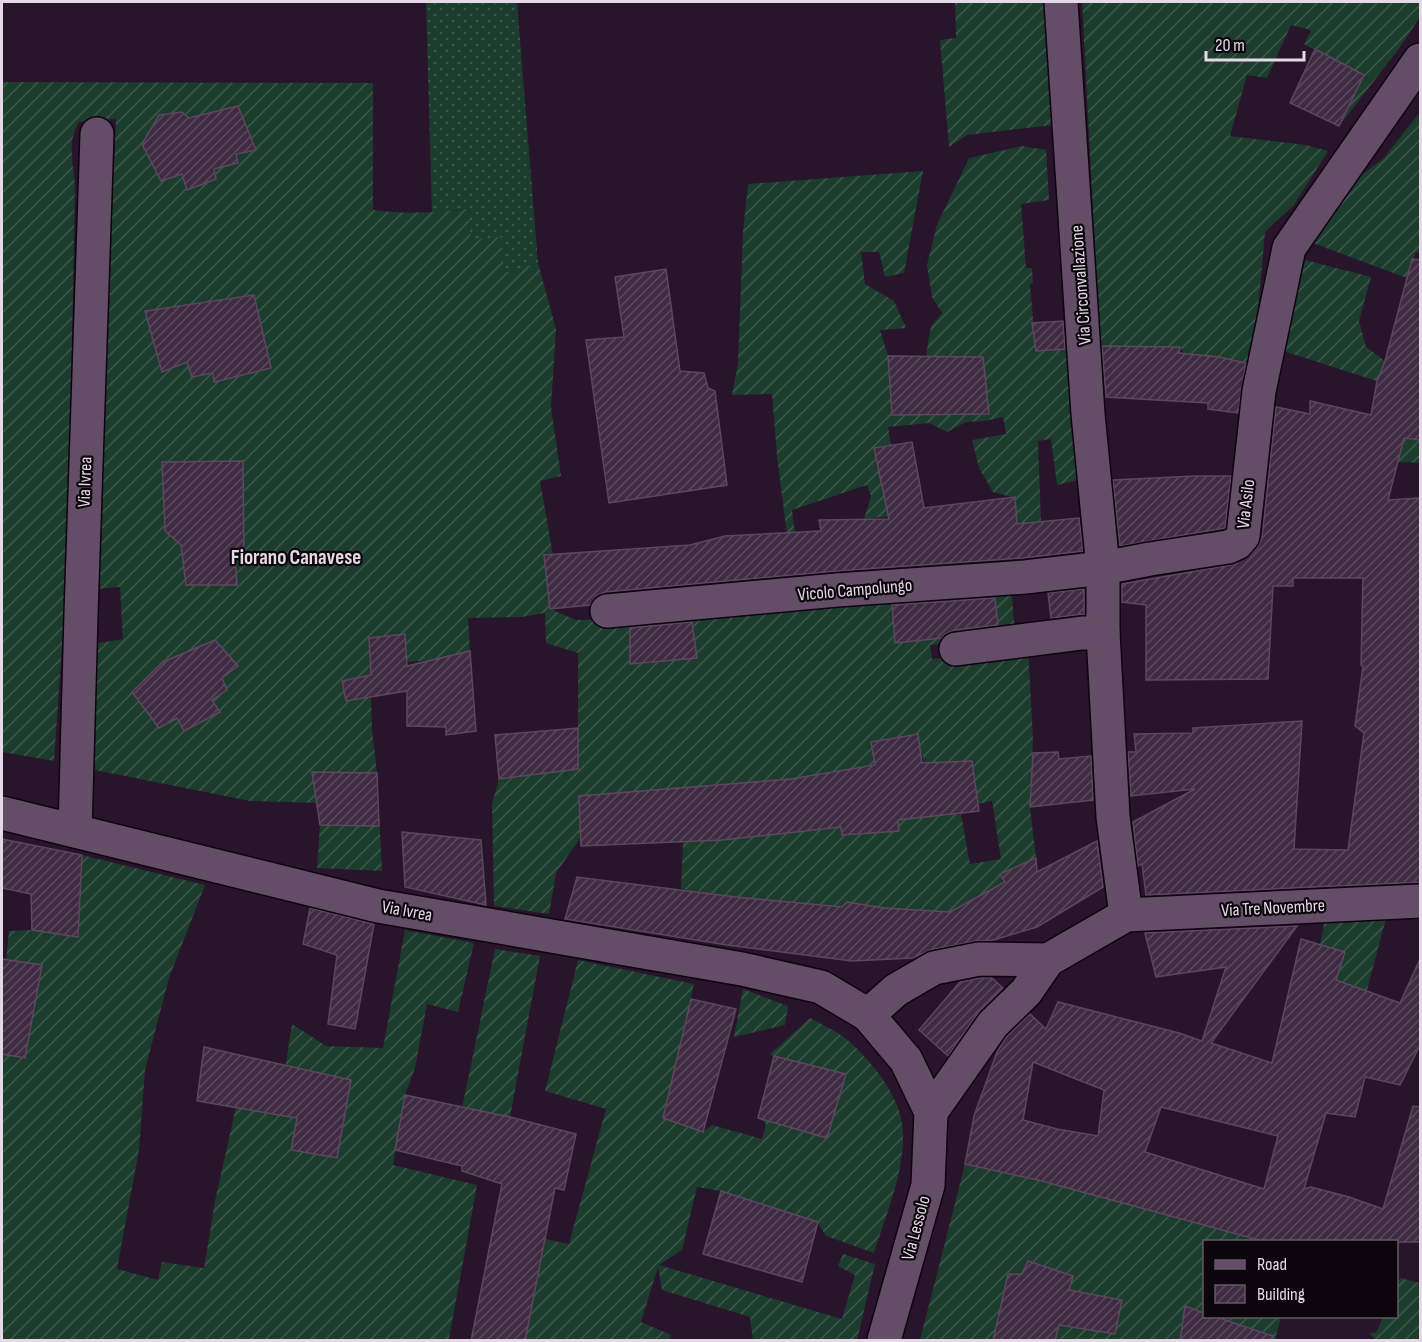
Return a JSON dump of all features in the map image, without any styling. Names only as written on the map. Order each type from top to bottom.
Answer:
[{"type":"street","name":"Via Circonvallazione","points":[[1061,2],[1088,414],[1103,568]]},
{"type":"street","name":"Via Asilo","points":[[1103,568],[1228,547],[1237,543],[1243,536],[1259,391],[1289,248],[1420,60]]},
{"type":"street","name":"Via Ivrea","points":[[75,831],[81,590],[98,134]]},
{"type":"street","name":"Vicolo Campolungo","points":[[607,611],[837,590],[1025,577],[1103,568]]},
{"type":"street","points":[[931,1112],[993,1024],[1026,992],[1048,960],[1126,915],[1113,817],[1103,633],[1103,568]]},
{"type":"street","points":[[956,650],[1082,633],[1103,633]]},
{"type":"street","name":"Via Ivrea","points":[[2,813],[378,906],[742,969],[821,987],[868,1015],[906,1060],[931,1112]]},
{"type":"street","name":"Via Tre Novembre","points":[[1126,915],[1420,900]]},
{"type":"street","points":[[868,1015],[896,990],[933,968],[979,959],[1048,960]]},
{"type":"street","name":"Via Lessolo","points":[[884,1341],[928,1185],[931,1112]]},
{"type":"green space","points":[[426,2],[517,2],[538,263],[504,274],[471,240],[468,209],[432,213]]},
{"type":"green space","points":[[955,2],[1053,2],[1061,124],[967,135],[949,147],[940,40],[956,38]]},
{"type":"green space","points":[[1082,2],[1420,2],[1420,17],[1398,50],[1339,126],[1290,103],[1315,50],[1304,44],[1311,30],[1291,25],[1267,78],[1247,75],[1230,136],[1306,145],[1328,151],[1294,205],[1265,232],[1253,364],[1184,353],[1180,347],[1100,346]]},
{"type":"green space","points":[[2,82],[373,83],[373,210],[421,212],[468,209],[471,240],[501,237],[504,273],[538,263],[556,329],[551,407],[561,476],[540,481],[553,555],[544,556],[550,609],[576,620],[621,619],[1011,583],[1015,634],[930,645],[932,659],[1028,649],[1033,739],[1030,807],[1036,858],[1000,874],[1005,882],[950,912],[884,908],[847,902],[842,907],[736,897],[681,889],[683,842],[841,827],[843,835],[899,830],[892,771],[924,763],[917,734],[871,742],[875,765],[791,779],[579,796],[581,837],[556,873],[549,914],[494,906],[492,804],[499,779],[578,769],[578,653],[546,643],[545,613],[521,617],[468,618],[470,651],[435,660],[407,662],[405,634],[369,638],[372,729],[377,773],[382,871],[317,868],[320,825],[316,803],[250,801],[95,770],[92,644],[123,639],[120,587],[96,589],[116,119],[79,122],[72,144],[75,184],[68,561],[54,761],[2,752]],"holes":[[[925,763],[946,763],[978,804],[992,801],[1001,859],[970,864],[961,814],[929,817]]]},
{"type":"green space","points":[[1420,112],[1420,253],[1416,252],[1407,278],[1307,241],[1342,189],[1383,159]]},
{"type":"green space","points":[[1022,146],[1046,150],[1049,200],[1021,204],[1026,268],[1032,268],[1033,282],[1030,285],[1036,351],[1074,349],[1079,480],[1057,485],[1051,439],[1038,441],[1041,522],[1017,524],[1015,498],[993,492],[979,468],[972,440],[1006,434],[1003,417],[966,422],[947,432],[929,423],[888,427],[891,445],[874,448],[878,469],[892,467],[901,515],[864,519],[871,496],[867,485],[792,510],[798,559],[790,559],[772,394],[732,395],[738,364],[743,232],[748,184],[923,171],[904,273],[885,277],[879,252],[861,252],[865,284],[894,301],[906,328],[880,330],[888,355],[926,356],[931,326],[942,313],[932,297],[927,265],[937,225],[969,158]]},
{"type":"green space","points":[[1305,260],[1371,277],[1359,321],[1366,347],[1385,361],[1377,381],[1283,351]]},
{"type":"green space","points":[[1403,439],[1420,440],[1420,463],[1398,462]]},
{"type":"green space","points":[[82,855],[205,885],[169,978],[145,1070],[139,1150],[117,1269],[158,1280],[162,1262],[204,1268],[215,1201],[236,1107],[278,1114],[292,1024],[326,1046],[383,1048],[405,930],[474,943],[458,1012],[427,1004],[415,1068],[405,1095],[393,1165],[477,1185],[449,1339],[453,1340],[2,1340],[2,1054],[25,1057],[42,965],[6,960],[9,931],[32,930],[78,937]]},
{"type":"green space","points":[[1388,911],[1359,1020],[1330,1012],[1320,945],[1326,914]]},
{"type":"green space","points":[[495,949],[540,956],[510,1117],[462,1108]]},
{"type":"green space","points":[[578,960],[694,984],[663,1118],[702,1132],[712,1125],[762,1139],[766,1124],[758,1118],[774,1057],[770,1054],[810,1018],[848,1041],[880,1075],[899,1111],[903,1136],[897,1181],[874,1253],[826,1236],[817,1222],[721,1191],[697,1187],[682,1250],[659,1265],[842,1319],[855,1275],[838,1266],[843,1254],[875,1264],[857,1340],[753,1340],[750,1317],[662,1290],[658,1267],[641,1322],[671,1335],[669,1340],[525,1340],[546,1239],[569,1244],[606,1109],[545,1091]]},
{"type":"green space","points":[[743,989],[788,1006],[785,1025],[734,1037]]},
{"type":"green space","points":[[965,1164],[1042,1181],[1262,1240],[1203,1240],[1203,1318],[1281,1318],[1275,1340],[920,1340]]},
{"type":"green space","points":[[1400,1278],[1420,1283],[1420,1340],[1376,1340],[1369,1333],[1376,1333],[1383,1318],[1398,1318]]},
{"type":"building","points":[[1315,49],[1364,75],[1339,126],[1290,103]]},
{"type":"building","points":[[238,106],[256,150],[236,154],[238,163],[214,169],[216,179],[187,190],[182,174],[161,181],[142,144],[159,115],[182,112],[189,118]]},
{"type":"building","points":[[1412,259],[1420,260],[1420,440],[1404,438],[1388,500],[1420,498],[1420,882],[1146,895],[1142,864],[1138,866],[1133,822],[1195,789],[1131,796],[1128,752],[1136,752],[1134,734],[1193,733],[1193,728],[1302,721],[1294,849],[1348,850],[1364,733],[1355,726],[1363,666],[1361,665],[1363,578],[1293,578],[1293,586],[1273,586],[1268,679],[1146,680],[1146,605],[1122,602],[1122,584],[1231,565],[1251,555],[1262,538],[1276,407],[1310,414],[1310,401],[1371,415],[1377,381],[1385,361]]},
{"type":"building","points":[[666,269],[680,371],[704,373],[708,388],[715,391],[727,485],[609,503],[586,340],[624,337],[615,277]]},
{"type":"building","points":[[254,295],[271,368],[214,382],[213,373],[192,377],[187,362],[162,372],[145,311]]},
{"type":"building","points":[[1063,321],[1065,349],[1036,351],[1032,323]]},
{"type":"building","points":[[1102,346],[1180,347],[1179,353],[1219,357],[1246,363],[1238,413],[1208,409],[1208,403],[1106,397]]},
{"type":"building","points":[[888,356],[983,357],[989,414],[892,415]]},
{"type":"building","points":[[912,442],[924,508],[1015,497],[1017,524],[1079,518],[1083,551],[1023,558],[836,571],[605,592],[596,596],[590,605],[550,609],[544,555],[690,545],[725,536],[821,531],[819,520],[889,519],[874,448]]},
{"type":"building","points":[[243,461],[244,559],[235,559],[237,585],[186,585],[181,545],[165,531],[162,462]]},
{"type":"building","points":[[1231,476],[1225,528],[1120,546],[1113,480]]},
{"type":"building","points":[[1084,589],[1084,614],[1051,618],[1048,593]]},
{"type":"building","points":[[995,598],[998,625],[954,630],[942,638],[895,643],[892,605]]},
{"type":"building","points":[[692,622],[697,658],[630,664],[630,628]]},
{"type":"building","points":[[405,634],[407,666],[470,651],[476,731],[446,735],[446,727],[407,726],[407,691],[346,701],[342,681],[371,675],[369,638]]},
{"type":"building","points":[[215,640],[238,666],[222,678],[227,690],[212,700],[220,712],[184,731],[177,718],[159,728],[132,692],[163,662]]},
{"type":"building","points":[[578,728],[578,769],[499,779],[495,735]]},
{"type":"building","points":[[918,734],[922,763],[972,761],[979,811],[898,820],[899,831],[842,835],[841,827],[722,840],[581,846],[579,796],[791,779],[875,765],[871,742]]},
{"type":"building","points":[[1058,752],[1059,759],[1091,756],[1093,800],[1030,807],[1033,753]]},
{"type":"building","points":[[312,772],[377,773],[379,826],[320,825]]},
{"type":"building","points":[[402,832],[481,840],[486,905],[405,887]]},
{"type":"building","points":[[2,839],[82,855],[78,937],[32,930],[31,894],[2,888]]},
{"type":"building","points":[[1097,841],[1103,887],[1037,927],[993,940],[930,950],[913,958],[852,961],[727,945],[565,919],[577,877],[736,897],[842,907],[847,902],[884,908],[950,912],[1005,882],[1000,874],[1036,858],[1037,872]]},
{"type":"building","points":[[310,908],[374,924],[355,1029],[328,1024],[337,955],[303,944]]},
{"type":"building","points":[[1297,926],[1211,1043],[1272,1063],[1301,939],[1345,952],[1336,980],[1400,1003],[1420,959],[1420,1045],[1400,1085],[1365,1077],[1355,1117],[1326,1113],[1304,1189],[1311,1187],[1383,1209],[1413,1106],[1420,1107],[1420,1242],[1259,1240],[1042,1181],[965,1164],[974,1116],[997,1052],[1007,1036],[1030,1014],[1046,1029],[1058,1002],[1202,1041],[1226,967],[1156,977],[1145,933]],"holes":[[[1033,1062],[1104,1090],[1098,1136],[1023,1120]],[[1161,1107],[1278,1136],[1264,1189],[1145,1152]]]},
{"type":"building","points":[[2,959],[42,965],[25,1058],[2,1054]]},
{"type":"building","points":[[992,978],[1003,988],[978,1013],[948,1056],[919,1030],[960,982]]},
{"type":"building","points":[[691,999],[736,1009],[703,1132],[663,1118]]},
{"type":"building","points":[[204,1047],[351,1080],[337,1158],[291,1150],[297,1118],[197,1101]]},
{"type":"building","points":[[774,1056],[846,1074],[827,1138],[758,1118]]},
{"type":"building","points":[[405,1095],[510,1117],[576,1134],[564,1190],[555,1188],[525,1341],[471,1341],[502,1184],[462,1171],[462,1166],[395,1150]]},
{"type":"building","points":[[721,1191],[818,1222],[802,1282],[703,1254]]},
{"type":"building","points":[[1028,1261],[1073,1276],[1069,1290],[1122,1300],[1115,1334],[1059,1325],[1055,1341],[993,1341],[1008,1274],[1022,1274]]},
{"type":"building","points":[[1185,1306],[1203,1313],[1203,1318],[1219,1318],[1273,1336],[1272,1341],[1180,1341]]},
{"type":"district","name":"Fiorano Canavese","points":[[296,557]]}]
